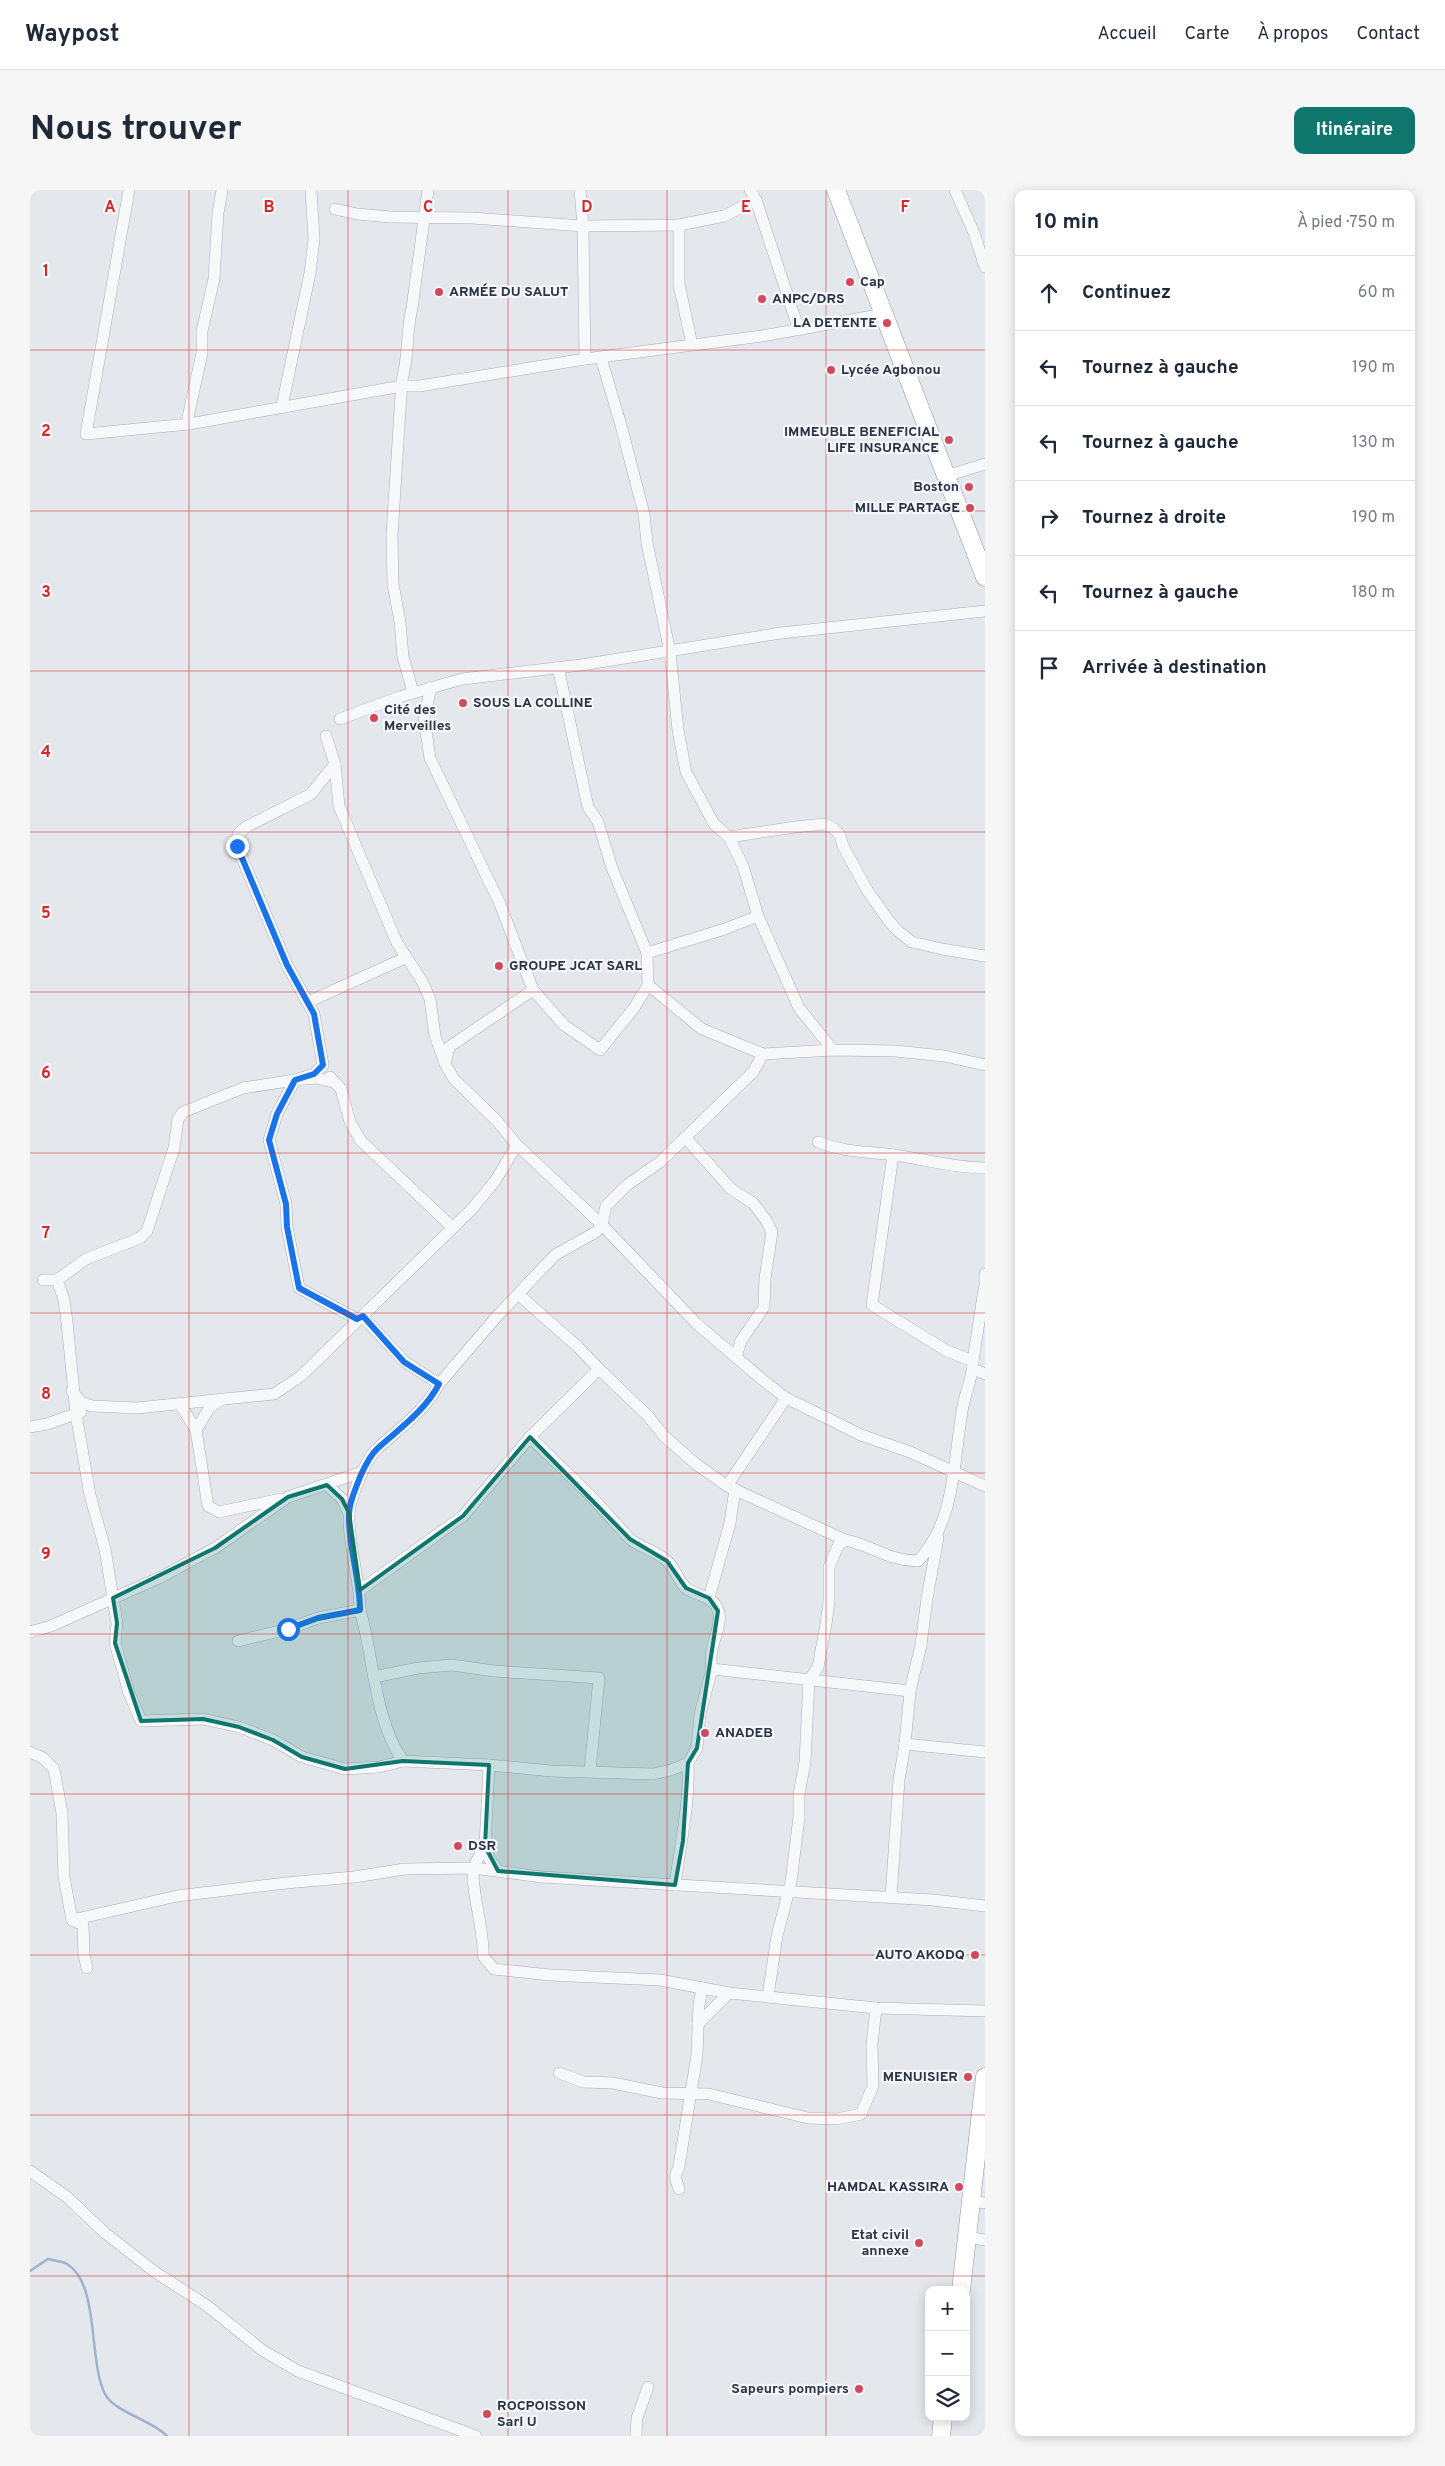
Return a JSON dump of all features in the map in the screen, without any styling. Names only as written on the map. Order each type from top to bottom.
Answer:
[{"type":"highway","points":[[836,190],[985,577]]},
{"type":"highway","points":[[962,2286],[976,2239],[985,2077]]},
{"type":"highway","points":[[940,2436],[942,2421]]},
{"type":"street","points":[[129,190],[86,434],[189,424],[402,386],[420,386],[585,359],[799,330],[884,314]]},
{"type":"street","points":[[189,424],[188,417],[202,353],[202,331],[214,279],[218,213],[222,190]]},
{"type":"street","points":[[282,406],[310,273],[314,239],[311,190]]},
{"type":"street","points":[[413,692],[403,657],[400,622],[393,584],[392,534],[402,386],[407,364],[408,324],[428,190]]},
{"type":"street","points":[[580,190],[583,226],[585,359]]},
{"type":"street","points":[[955,190],[982,246],[985,267]]},
{"type":"street","points":[[335,208],[358,214],[583,226],[679,225],[724,216],[753,195],[799,330]]},
{"type":"street","points":[[679,225],[679,284],[692,345]]},
{"type":"street","points":[[601,358],[644,514],[647,544],[670,652],[678,730],[686,772],[714,824],[729,837],[743,866],[758,916],[799,1008],[833,1050]]},
{"type":"street","points":[[946,476],[985,464]]},
{"type":"street","points":[[340,719],[413,692],[462,679],[670,652],[781,633],[985,611]]},
{"type":"street","points":[[431,687],[424,718],[430,758],[500,904],[533,990],[564,1025],[600,1050],[634,1008],[648,984],[647,953],[612,868],[598,822],[588,807],[558,667]]},
{"type":"street","points":[[326,736],[335,764],[339,806],[405,958],[422,981],[430,999],[435,1036],[454,1079],[497,1121],[517,1145],[602,1225],[697,1324],[786,1398],[861,1434],[910,1452],[985,1486]]},
{"type":"street","points":[[335,764],[311,794],[246,827],[238,834],[237,846],[287,965],[314,1014],[323,1065],[333,1082],[342,1089],[350,1122],[361,1141],[452,1227]]},
{"type":"street","points":[[729,837],[824,824],[832,827],[840,835],[843,846],[867,890],[889,921],[912,942],[985,956]]},
{"type":"street","points":[[647,953],[725,929],[758,916]]},
{"type":"street","points":[[308,1002],[405,958]]},
{"type":"street","points":[[648,984],[702,1029],[763,1054],[833,1050],[912,1052],[985,1065]]},
{"type":"street","points":[[446,1064],[449,1047],[533,990]]},
{"type":"street","points":[[349,1513],[362,1472],[376,1449],[430,1400],[439,1384],[498,1315],[555,1256],[596,1232],[602,1225],[606,1206],[626,1185],[660,1162],[753,1072],[763,1054]]},
{"type":"street","points":[[323,1065],[314,1074],[295,1080],[277,1114],[269,1140],[286,1204],[287,1227],[299,1288],[360,1318],[404,1362],[439,1384]]},
{"type":"street","points":[[43,1280],[57,1280],[86,1259],[140,1238],[147,1231],[174,1148],[178,1119],[183,1112],[243,1088],[316,1078],[333,1082]]},
{"type":"street","points":[[685,1137],[732,1189],[752,1203],[766,1220],[772,1232],[765,1278],[764,1307],[741,1341],[736,1357]]},
{"type":"street","points":[[818,1142],[840,1150],[893,1155],[953,1165],[985,1168]]},
{"type":"street","points":[[72,1391],[81,1402],[92,1406],[137,1408],[274,1394],[301,1376],[472,1209],[495,1181],[517,1145]]},
{"type":"street","points":[[893,1155],[872,1306],[973,1365],[985,1374]]},
{"type":"street","points":[[891,1897],[898,1795],[910,1692],[921,1646],[938,1535],[954,1473],[963,1407],[973,1365],[985,1274]]},
{"type":"street","points":[[57,1280],[64,1300],[72,1391],[90,1495],[105,1549],[117,1623],[115,1643],[129,1693],[141,1721],[202,1719],[239,1727],[273,1740],[302,1757],[346,1769],[379,1767],[403,1761],[489,1765],[551,1771],[653,1774],[671,1770],[688,1763]]},
{"type":"street","points":[[519,1295],[578,1347],[648,1416],[664,1436],[696,1464],[731,1487],[845,1540],[856,1542],[892,1558],[918,1561],[938,1535]]},
{"type":"street","points":[[360,1590],[463,1516],[530,1437],[599,1369]]},
{"type":"street","points":[[710,1598],[730,1523],[731,1487],[786,1398]]},
{"type":"street","points":[[196,1430],[210,1407],[222,1399]]},
{"type":"street","points":[[180,1404],[196,1430],[208,1506],[219,1512],[288,1497],[362,1472]]},
{"type":"street","points":[[30,1427],[47,1424],[92,1406]]},
{"type":"street","points":[[530,1437],[590,1495],[630,1539],[651,1549],[667,1561],[686,1588],[710,1598],[718,1611],[719,1620],[711,1647],[710,1659],[712,1670],[700,1714],[697,1748],[688,1763],[689,1781],[683,1841],[675,1885]]},
{"type":"street","points":[[327,1485],[342,1499],[349,1513],[352,1549],[360,1590],[360,1610],[374,1677],[395,1749],[403,1761]]},
{"type":"street","points":[[30,1632],[51,1626],[161,1577],[215,1548],[288,1497]]},
{"type":"street","points":[[768,1996],[777,1936],[790,1891],[799,1817],[799,1794],[804,1762],[809,1680],[818,1667],[826,1624],[830,1602],[830,1567],[838,1546],[845,1540]]},
{"type":"street","points":[[238,1641],[288,1629],[318,1618],[360,1610]]},
{"type":"street","points":[[374,1677],[418,1668],[452,1665],[494,1671],[599,1678],[590,1771]]},
{"type":"street","points":[[712,1670],[910,1692]]},
{"type":"street","points":[[905,1744],[985,1752]]},
{"type":"street","points":[[30,1752],[43,1758],[54,1769],[62,1812],[64,1877],[72,1920]]},
{"type":"street","points":[[489,1765],[484,1846],[474,1868],[484,1942],[483,1956],[494,1968],[550,1975],[660,1980],[729,1993],[876,2008],[985,2012]]},
{"type":"street","points":[[484,1846],[489,1858],[498,1871]]},
{"type":"street","points":[[72,1920],[177,1896],[354,1877],[405,1869],[474,1868],[541,1877],[882,1898],[891,1897],[985,1906]]},
{"type":"street","points":[[72,1920],[83,1925],[84,1955],[87,1968]]},
{"type":"street","points":[[679,2189],[675,2177],[679,2166],[697,2055],[699,2004],[702,1988]]},
{"type":"street","points":[[698,2024],[729,1993]]},
{"type":"street","points":[[559,2073],[583,2082],[614,2083],[662,2092],[709,2094],[742,2100],[808,2118],[837,2119],[861,2114],[874,2086],[872,2044],[876,2008]]},
{"type":"street","points":[[30,2171],[67,2198],[105,2233],[156,2272],[206,2305],[262,2350],[275,2358],[298,2371],[476,2436]]},
{"type":"street","points":[[636,2436],[637,2418],[648,2387]]},
{"type":"highlighted area","points":[[530,1437],[630,1539],[667,1561],[686,1588],[709,1598],[718,1611],[697,1748],[688,1763],[683,1841],[675,1885],[498,1871],[485,1846],[489,1765],[403,1761],[345,1769],[302,1757],[273,1740],[239,1727],[203,1719],[141,1721],[115,1643],[117,1623],[113,1598],[215,1548],[288,1497],[327,1485],[342,1499],[349,1513],[360,1590],[463,1516]]},
{"type":"waterway","points":[[30,2271],[48,2259],[67,2264],[77,2274],[89,2305],[100,2380],[105,2394],[116,2406],[152,2425],[167,2436]]},
{"type":"place","name":"Cap","points":[[850,282]]},
{"type":"place","name":"ARMÉE DU SALUT","points":[[439,292]]},
{"type":"place","name":"ANPC/DRS","points":[[762,299]]},
{"type":"place","name":"LA DETENTE","points":[[887,323]]},
{"type":"place","name":"Lycée Agbonou","points":[[831,370]]},
{"type":"place","name":"IMMEUBLE BENEFICIAL LIFE INSURANCE","points":[[949,440]]},
{"type":"place","name":"Boston","points":[[969,487]]},
{"type":"place","name":"MILLE PARTAGE","points":[[970,508]]},
{"type":"place","name":"SOUS LA COLLINE","points":[[463,703]]},
{"type":"place","name":"Cité des Merveilles","points":[[374,718]]},
{"type":"place","name":"GROUPE JCAT SARL","points":[[499,966]]},
{"type":"place","name":"ANADEB","points":[[705,1733]]},
{"type":"place","name":"DSR","points":[[458,1846]]},
{"type":"place","name":"AUTO AKODQ","points":[[975,1955]]},
{"type":"place","name":"MENUISIER","points":[[968,2077]]},
{"type":"place","name":"HAMDAL KASSIRA","points":[[959,2187]]},
{"type":"place","name":"Etat civil annexe","points":[[919,2243]]},
{"type":"place","name":"Sapeurs pompiers","points":[[859,2389]]},
{"type":"place","name":"ROCPOISSON Sarl U","points":[[487,2414]]},
{"type":"route","points":[[237,846],[256,887],[287,965],[314,1014],[323,1065],[314,1074],[295,1080],[277,1114],[269,1140],[286,1204],[287,1227],[299,1288],[357,1319],[363,1316],[404,1362],[439,1384],[430,1400],[376,1449],[362,1472],[356,1487],[349,1513],[352,1549],[360,1590],[360,1610],[318,1618],[288,1629]]}]
